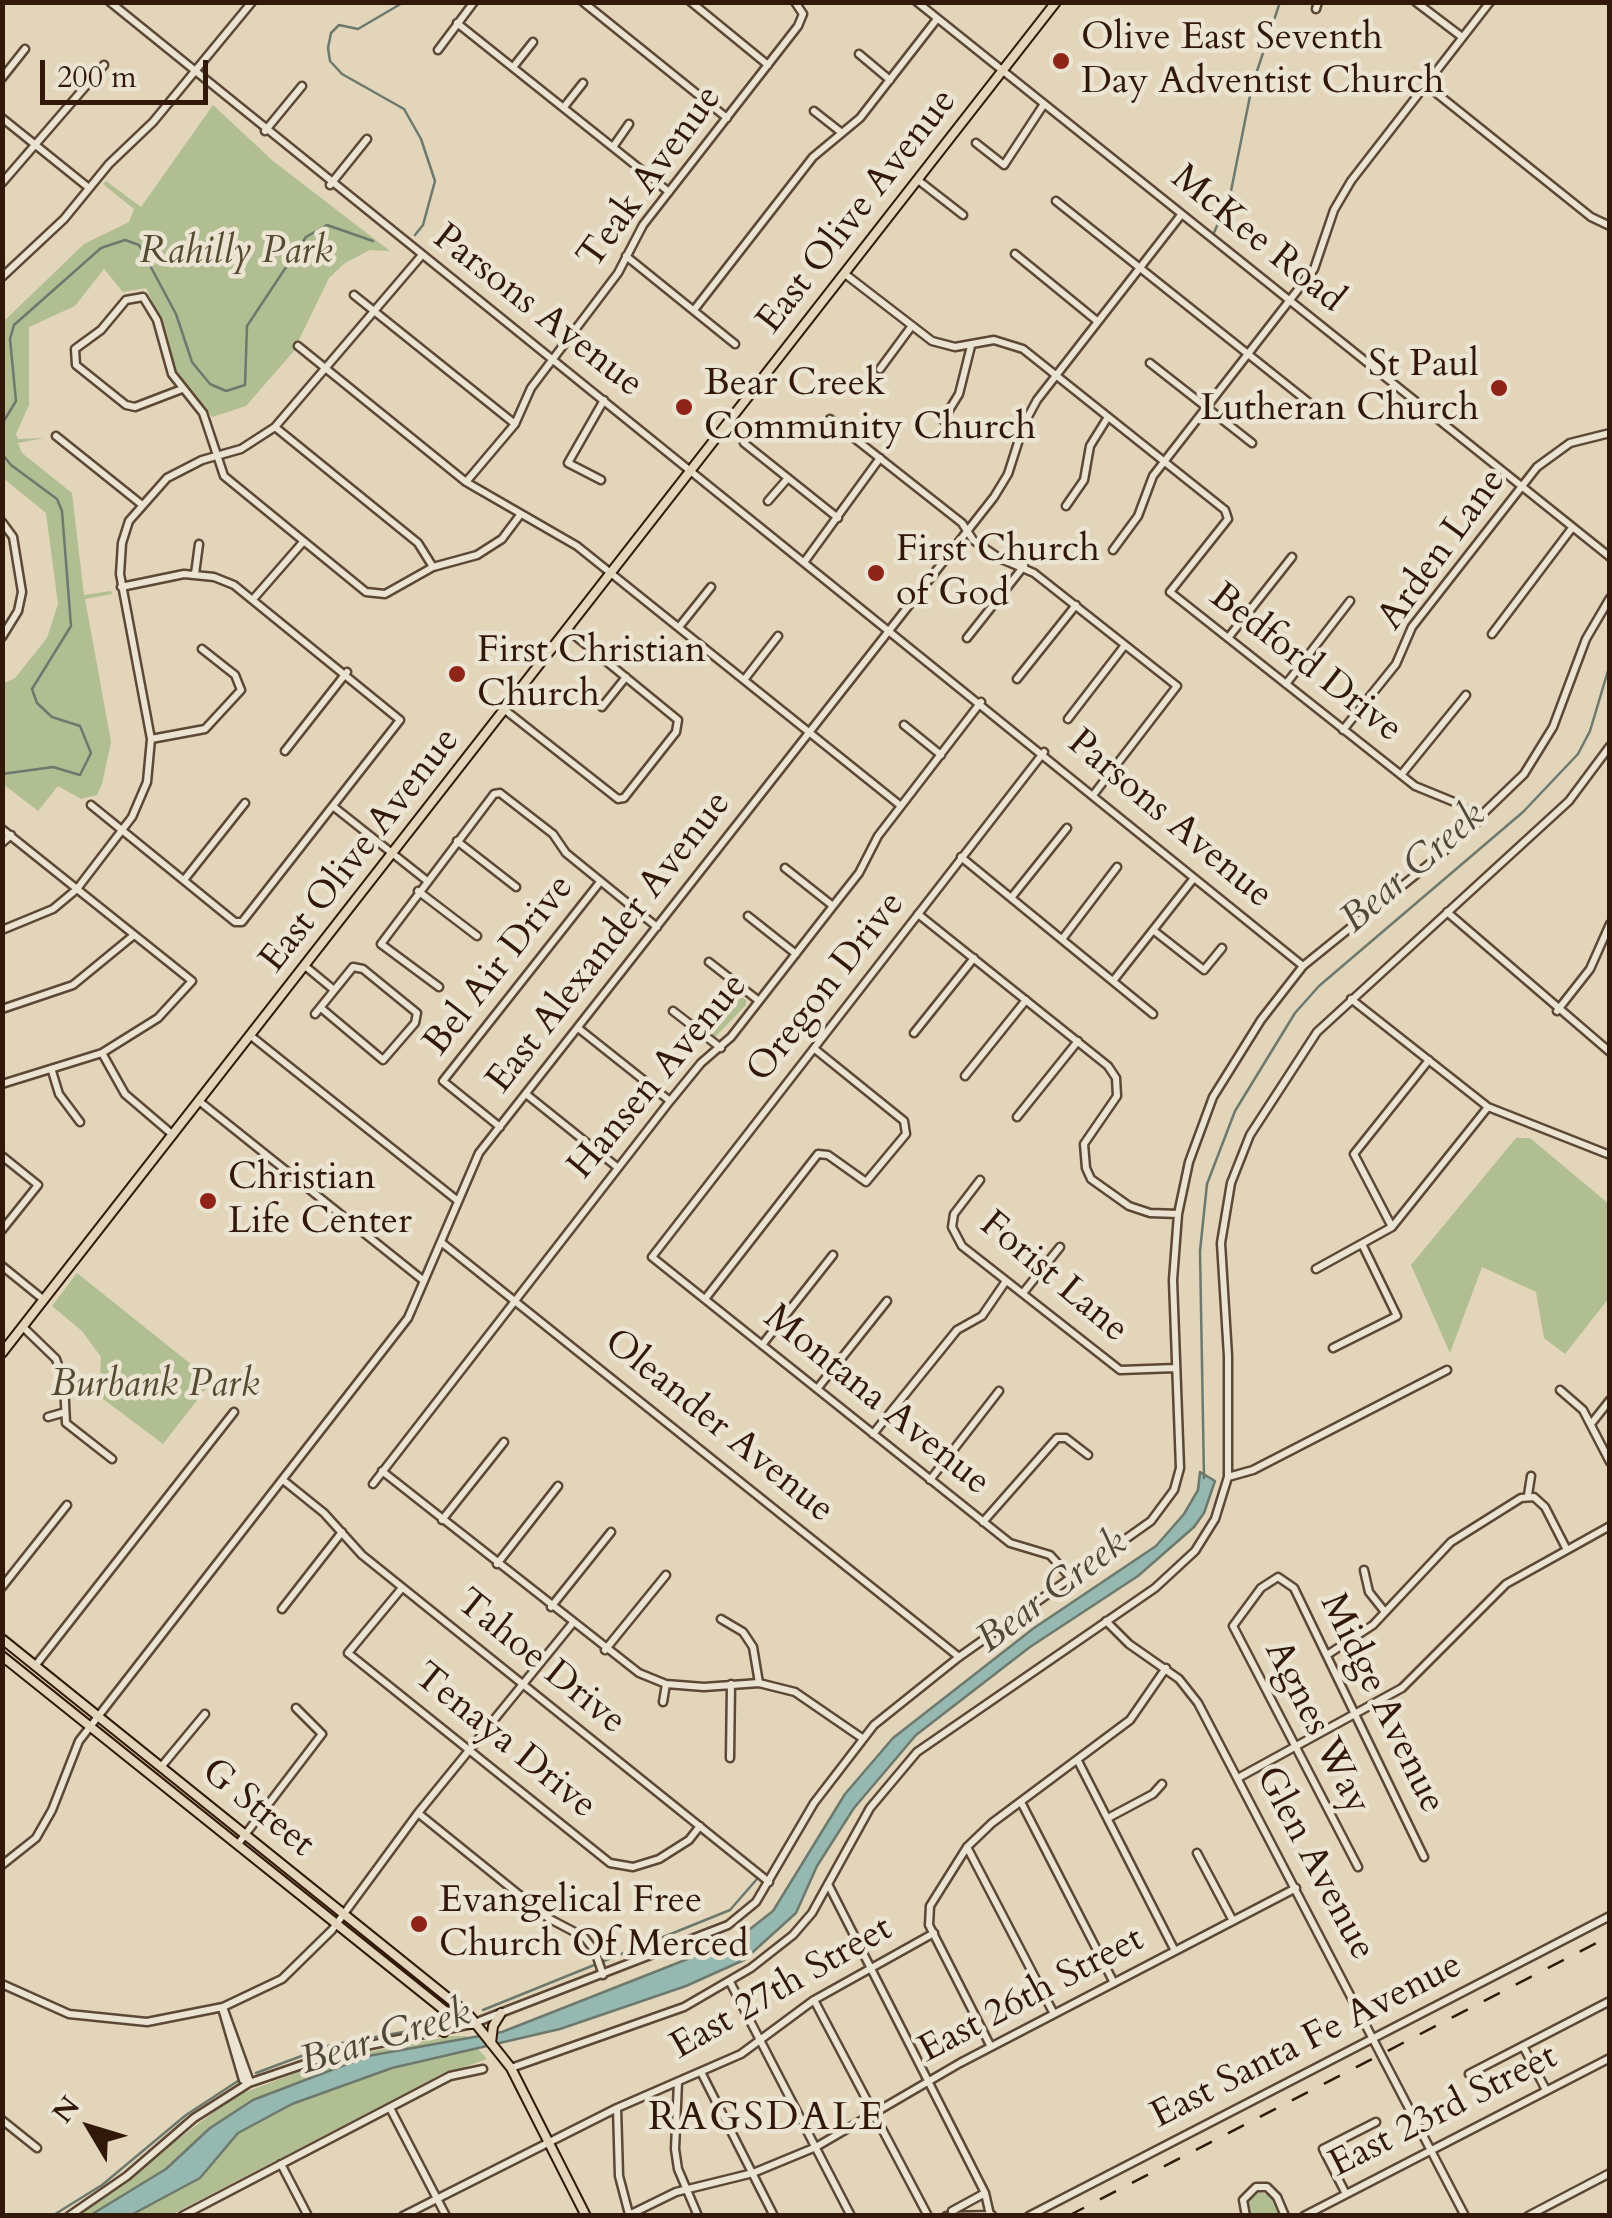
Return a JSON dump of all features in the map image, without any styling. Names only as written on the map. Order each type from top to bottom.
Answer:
[{"type":"main road","name":"East Olive Avenue","points":[[2,1353],[1056,2]]},
{"type":"main road","name":"G Street","points":[[2,1639],[468,2014],[511,2068],[586,2216]]},
{"type":"main road","name":"G Street","points":[[2,1656],[459,2022],[476,2027]]},
{"type":"main road","points":[[444,2032],[448,2012]]},
{"type":"main road","points":[[491,2043],[492,2026],[501,2013]]},
{"type":"street","name":"Parsons Avenue","points":[[110,2],[330,184],[1044,752],[1303,966]]},
{"type":"street","points":[[2,277],[154,122],[252,2]]},
{"type":"street","points":[[438,50],[474,2]]},
{"type":"street","points":[[583,2],[726,118]]},
{"type":"street","points":[[691,2],[768,65]]},
{"type":"street","name":"Teak Avenue","points":[[466,482],[515,424],[531,388],[618,273],[669,192],[798,26],[803,14],[796,2]]},
{"type":"street","name":"McKee Road","points":[[917,2],[1610,557]]},
{"type":"street","points":[[1416,2],[1462,38]]},
{"type":"street","points":[[1113,550],[1138,516],[1147,485],[1163,462],[1314,269],[1343,193],[1490,2]]},
{"type":"street","points":[[694,310],[813,157],[860,118],[937,19]]},
{"type":"street","points":[[457,23],[669,192]]},
{"type":"street","points":[[514,66],[534,42]]},
{"type":"street","points":[[2,78],[26,49]]},
{"type":"street","points":[[859,54],[890,80]]},
{"type":"street","points":[[2,183],[104,65]]},
{"type":"street","points":[[564,107],[583,83]]},
{"type":"street","points":[[1426,84],[1591,217],[1610,226]]},
{"type":"street","points":[[265,130],[302,86]]},
{"type":"street","points":[[976,143],[1004,165],[1044,104]]},
{"type":"street","points":[[814,111],[842,133]]},
{"type":"street","points":[[2,118],[89,188]]},
{"type":"street","points":[[613,147],[629,124]]},
{"type":"street","points":[[330,184],[367,139]]},
{"type":"street","points":[[918,180],[963,215]]},
{"type":"street","points":[[1056,201],[1312,405]]},
{"type":"street","name":"East Alexander Avenue","points":[[2,1866],[36,1838],[52,1810],[68,1760],[91,1726],[408,1318],[479,1154],[1002,486],[1026,419],[1056,374],[1181,215]]},
{"type":"street","points":[[1014,254],[1097,321]]},
{"type":"street","points":[[2,930],[53,909],[77,889],[122,831],[148,782],[151,739],[121,587],[122,543],[141,504],[167,478],[254,443],[275,427],[422,255]]},
{"type":"street","points":[[626,256],[735,344]]},
{"type":"street","name":"Bedford Drive","points":[[845,274],[912,327],[943,345],[1004,341],[1056,374],[1225,510],[1228,519],[1170,592],[1401,776],[1423,792],[1459,804],[1478,822]]},
{"type":"street","points":[[182,388],[135,407],[126,405],[76,365],[75,349],[100,330],[126,300],[136,295],[148,301],[169,366],[200,407],[229,483],[373,594],[385,594],[433,567],[488,549],[520,515]]},
{"type":"street","points":[[354,295],[515,424]]},
{"type":"street","points":[[880,369],[912,327]]},
{"type":"street","points":[[298,346],[466,482],[563,537],[612,574],[901,806]]},
{"type":"street","points":[[943,420],[959,394],[971,346]]},
{"type":"street","points":[[1150,363],[1252,443]]},
{"type":"street","points":[[601,480],[568,463],[604,400]]},
{"type":"street","points":[[1066,506],[1084,480],[1093,438],[1108,417]]},
{"type":"street","points":[[830,418],[994,555],[1024,566],[1177,686],[1094,794]]},
{"type":"street","points":[[275,427],[418,543],[433,567]]},
{"type":"street","name":"Arden Lane","points":[[1344,730],[1396,664],[1412,626],[1521,486],[1563,447],[1610,433]]},
{"type":"street","points":[[56,436],[141,504]]},
{"type":"street","points":[[744,443],[838,518]]},
{"type":"street","points":[[805,561],[880,458]]},
{"type":"street","points":[[768,501],[788,478]]},
{"type":"street","points":[[2,522],[13,537],[22,592],[18,611],[2,637]]},
{"type":"street","points":[[1492,634],[1572,528]]},
{"type":"street","points":[[255,598],[302,542]]},
{"type":"street","points":[[195,574],[199,544]]},
{"type":"street","points":[[1228,638],[1292,557]]},
{"type":"street","points":[[967,638],[1024,566]]},
{"type":"street","points":[[91,806],[235,922],[242,922],[400,720],[255,598],[222,580],[195,574],[121,587]]},
{"type":"street","points":[[679,627],[711,587]]},
{"type":"street","points":[[69,2216],[127,2176],[194,2118],[249,2083],[346,2050],[476,2027],[601,1969],[728,1924],[756,1902],[814,1804],[862,1738],[960,1657],[1151,1521],[1174,1490],[1182,1450],[1173,1280],[1178,1214],[1189,1162],[1213,1097],[1261,1020],[1303,966],[1478,822],[1524,774],[1544,746],[1586,639],[1610,598]]},
{"type":"street","points":[[1286,684],[1350,602]]},
{"type":"street","points":[[1017,679],[1076,605]]},
{"type":"street","points":[[504,710],[618,799],[624,798],[679,727],[678,720],[568,630]]},
{"type":"street","points":[[744,680],[778,636]]},
{"type":"street","points":[[1068,719],[1126,644]]},
{"type":"street","points":[[151,739],[205,728],[225,712],[242,690],[235,675],[202,649]]},
{"type":"street","points":[[285,751],[347,672]]},
{"type":"street","points":[[602,707],[626,677]]},
{"type":"street","points":[[1401,776],[1466,695]]},
{"type":"street","name":"Hansen Avenue","points":[[373,1484],[617,1167],[701,1063],[720,1048],[834,906],[901,806],[981,702]]},
{"type":"street","points":[[904,725],[941,755]]},
{"type":"street","points":[[511,2068],[684,2007],[730,1982],[793,1935],[828,1884],[870,1808],[917,1752],[1156,1588],[1195,1551],[1215,1518],[1228,1477],[1228,1356],[1221,1243],[1231,1183],[1250,1136],[1284,1078],[1318,1032],[1583,788],[1610,746]]},
{"type":"street","name":"Oregon Drive","points":[[652,1257],[1044,752]]},
{"type":"street","points":[[439,987],[381,944],[426,880],[500,793],[553,834],[566,853],[657,927]]},
{"type":"street","points":[[184,880],[245,802]]},
{"type":"street","points":[[334,807],[426,880]]},
{"type":"street","points":[[1011,898],[1067,828]]},
{"type":"street","points":[[2,829],[192,981],[158,1018],[102,1054],[2,1084]]},
{"type":"street","points":[[2,843],[10,836]]},
{"type":"street","points":[[457,841],[516,887]]},
{"type":"street","points":[[961,857],[1153,1014]]},
{"type":"street","points":[[785,868],[834,906]]},
{"type":"street","points":[[1063,938],[1117,868]]},
{"type":"street","points":[[1112,982],[1194,878]]},
{"type":"street","name":"Bel Air Drive","points":[[500,1127],[443,1080],[600,882]]},
{"type":"street","points":[[418,891],[477,936]]},
{"type":"street","points":[[1448,912],[1557,1011],[1610,1052]]},
{"type":"street","points":[[918,914],[1108,1066],[1118,1086],[1114,1105],[1084,1144],[1091,1179],[1139,1211],[1178,1214]]},
{"type":"street","points":[[748,916],[796,954]]},
{"type":"street","points":[[1557,1011],[1606,943],[1610,924]]},
{"type":"street","points":[[1153,930],[1204,970],[1222,948]]},
{"type":"street","points":[[2,1009],[73,984],[134,935]]},
{"type":"street","points":[[914,1034],[974,958]]},
{"type":"street","points":[[709,962],[759,1001]]},
{"type":"street","points":[[305,966],[334,990]]},
{"type":"street","points":[[352,967],[362,969],[417,1013],[415,1022],[383,1060],[318,1011],[334,990],[352,967]]},
{"type":"street","points":[[1351,999],[1488,1107],[1610,1155]]},
{"type":"street","points":[[965,1076],[1026,1000]]},
{"type":"street","points":[[673,1010],[720,1048]]},
{"type":"street","points":[[578,1028],[670,1101]]},
{"type":"street","points":[[251,1036],[458,1201]]},
{"type":"street","points":[[1017,1118],[1078,1042]]},
{"type":"street","points":[[704,1299],[818,1154],[828,1155],[866,1182],[906,1134],[904,1122],[816,1050]]},
{"type":"street","points":[[102,1054],[125,1094],[174,1134]]},
{"type":"street","points":[[1392,1227],[1354,1154],[1429,1060]]},
{"type":"street","points":[[52,1072],[59,1094],[80,1122]]},
{"type":"street","points":[[526,1094],[617,1167]]},
{"type":"street","points":[[199,1101],[424,1281]]},
{"type":"street","points":[[1316,1269],[1392,1227],[1488,1107]]},
{"type":"street","points":[[2,1156],[38,1185],[2,1230]]},
{"type":"street","name":"Forist Lane","points":[[980,1180],[958,1208],[952,1227],[962,1246],[1120,1370],[1176,1368]]},
{"type":"street","name":"Oleander Avenue","points":[[441,1242],[960,1657]]},
{"type":"street","points":[[1023,1293],[1060,1246]]},
{"type":"street","points":[[1332,1348],[1397,1316],[1363,1246]]},
{"type":"street","points":[[762,1344],[833,1255]]},
{"type":"street","name":"Montana Avenue","points":[[652,1257],[983,1522],[1020,1549],[1050,1555],[1070,1577]]},
{"type":"street","points":[[2,1266],[44,1300]]},
{"type":"street","points":[[873,1434],[957,1330],[982,1316],[1006,1281]]},
{"type":"street","points":[[818,1389],[887,1301]]},
{"type":"street","points":[[23,1328],[56,1359],[64,1383],[62,1413],[70,1428],[112,1460]]},
{"type":"street","points":[[1228,1477],[1253,1470],[1447,1370]]},
{"type":"street","points":[[1560,1390],[1590,1424],[1610,1462]]},
{"type":"street","points":[[930,1480],[1000,1391]]},
{"type":"street","points":[[1590,1424],[1610,1400]]},
{"type":"street","points":[[35,1666],[234,1412]]},
{"type":"street","points":[[48,1417],[62,1413]]},
{"type":"street","points":[[983,1522],[1056,1438],[1066,1438],[1088,1455]]},
{"type":"street","points":[[442,1520],[504,1442]]},
{"type":"street","points":[[382,1471],[604,1650],[639,1673],[666,1684],[759,1683],[796,1692],[862,1738]]},
{"type":"street","points":[[1528,1495],[1530,1476]]},
{"type":"street","name":"Tahoe Drive","points":[[283,1480],[402,1588],[769,1882]]},
{"type":"street","points":[[497,1564],[558,1486]]},
{"type":"street","points":[[1528,1495],[1545,1507],[1566,1548]]},
{"type":"street","points":[[1326,1655],[1359,1636],[1451,1542],[1500,1508],[1528,1495]]},
{"type":"street","points":[[2,1587],[67,1504]]},
{"type":"street","points":[[1238,1778],[1356,1716],[1418,1676],[1490,1598],[1566,1548],[1610,1526]]},
{"type":"street","points":[[282,1609],[342,1532]]},
{"type":"street","points":[[551,1607],[611,1532]]},
{"type":"street","points":[[1364,1570],[1369,1592],[1385,1612]]},
{"type":"street","points":[[604,1650],[666,1575]]},
{"type":"street","name":"Midge Avenue","points":[[1284,1578],[1294,1588],[1424,1857]]},
{"type":"street","name":"Agnes Way","points":[[1284,1578],[1262,1588],[1232,1626],[1358,1867]]},
{"type":"street","name":"Tenaya Drive","points":[[402,1588],[348,1654],[621,1867],[668,1854],[700,1826]]},
{"type":"street","points":[[721,1619],[743,1632],[753,1647],[759,1683]]},
{"type":"street","name":"Glen Avenue","points":[[1106,1621],[1129,1644],[1166,1668],[1198,1703],[1466,2216]]},
{"type":"street","points":[[2,1984],[40,2004],[97,2020],[147,2022],[223,2007],[282,1978],[337,1924],[418,1813],[572,1624]]},
{"type":"street","points":[[991,2047],[934,1933],[930,1906],[967,1848],[1130,1720],[1166,1668]]},
{"type":"street","points":[[663,1702],[666,1684]]},
{"type":"street","points":[[730,1758],[732,1684]]},
{"type":"street","points":[[238,1844],[322,1734],[296,1708]]},
{"type":"street","points":[[161,1767],[204,1714]]},
{"type":"street","points":[[1078,1761],[1175,1951]]},
{"type":"street","points":[[1108,1818],[1154,1794],[1162,1784]]},
{"type":"street","points":[[1021,1802],[1114,1983]]},
{"type":"street","points":[[418,1813],[548,1918],[584,1936],[601,1969]]},
{"type":"street","points":[[967,1848],[1054,2014]]},
{"type":"street","points":[[1198,1853],[1233,1921]]},
{"type":"street","points":[[828,1884],[986,2193],[992,2215],[946,2216]]},
{"type":"street","name":"East 26th Street","points":[[628,2215],[685,2189],[753,2173],[816,2147],[991,2047],[1296,1888]]},
{"type":"street","name":"East Santa Fe Avenue","points":[[1029,2216],[1610,1916]]},
{"type":"street","name":"East 27th Street","points":[[403,2216],[617,2108],[761,2042],[814,2000],[934,1933]]},
{"type":"street","points":[[730,1982],[851,2216]]},
{"type":"street","points":[[814,2000],[928,2216]]},
{"type":"street","points":[[1469,2074],[1610,2001]]},
{"type":"street","points":[[223,2007],[249,2083]]},
{"type":"street","points":[[1523,2046],[1546,2090]]},
{"type":"street","name":"East 23rd Street","points":[[1304,2216],[1610,2058]]},
{"type":"street","points":[[182,2216],[450,2076],[484,2068]]},
{"type":"street","points":[[701,2072],[774,2216]]},
{"type":"street","points":[[678,2082],[674,2130],[678,2169],[698,2216]]},
{"type":"street","points":[[390,2108],[446,2216]]},
{"type":"street","points":[[617,2108],[620,2176],[628,2215]]},
{"type":"street","points":[[2,2120],[37,2148]]},
{"type":"street","points":[[1346,2194],[1323,2150],[1376,2122]]},
{"type":"street","points":[[282,2164],[308,2216]]},
{"type":"street","points":[[1528,2216],[1610,2173]]},
{"type":"street","points":[[1246,2216],[1243,2200],[1256,2187],[1267,2188],[1277,2196],[1286,2216]]},
{"type":"street","points":[[946,2216],[986,2193]]},
{"type":"green space","name":"Rahilly Park","points":[[213,105],[273,161],[390,251],[370,250],[345,263],[329,278],[293,352],[246,406],[212,417],[175,371],[167,335],[146,288],[123,292],[104,269],[75,306],[29,327],[29,405],[16,434],[18,439],[44,438],[18,443],[22,453],[72,493],[84,595],[111,591],[112,594],[85,599],[111,742],[102,784],[97,795],[81,799],[58,786],[38,811],[3,784],[2,684],[15,678],[47,638],[58,604],[46,513],[3,478],[3,322],[84,244],[129,222],[134,209],[103,184],[106,181],[141,207]]},
{"type":"green space","points":[[737,993],[746,1005],[715,1037],[708,1032]]},
{"type":"green space","points":[[1516,1138],[1530,1138],[1609,1204],[1609,1298],[1565,1354],[1544,1338],[1536,1292],[1482,1267],[1450,1353],[1411,1265]]},
{"type":"green space","name":"Burbank Park","points":[[77,1273],[212,1381],[163,1444],[99,1396],[101,1357],[82,1331],[52,1306]]},
{"type":"green space","points":[[466,2036],[487,2059],[442,2075],[171,2215],[77,2216],[235,2096],[336,2058]]},
{"type":"green space","points":[[1260,2192],[1270,2196],[1279,2215],[1249,2215],[1246,2202]]},
{"type":"water","points":[[1200,1472],[1215,1481],[1204,1513],[1194,1527],[1138,1576],[1030,1647],[916,1735],[854,1808],[817,1866],[796,1913],[744,1960],[686,1986],[560,2029],[392,2068],[292,2104],[238,2133],[200,2178],[131,2215],[89,2216],[166,2169],[210,2128],[253,2100],[368,2056],[502,2032],[736,1940],[773,1911],[845,1794],[893,1738],[1034,1628],[1156,1546],[1184,1514],[1198,1490]]},
{"type":"waterway","points":[[404,2],[358,29],[339,25],[331,33],[328,48],[330,61],[342,74],[404,109],[421,139],[435,181],[423,225],[415,235]]},
{"type":"waterway","points":[[1213,235],[1230,196],[1252,86],[1280,2]]},
{"type":"waterway","points":[[2,424],[16,401],[10,339],[14,325],[101,248],[125,240],[139,245],[176,314],[192,362],[210,384],[226,391],[245,385],[247,326],[306,237],[327,225],[373,241]]},
{"type":"waterway","points":[[2,454],[57,499],[62,511],[71,626],[32,689],[37,703],[52,717],[80,726],[91,753],[80,775],[53,767],[2,774]]},
{"type":"waterway","name":"Bear Creek","points":[[1204,1478],[1200,1251],[1207,1184],[1235,1111],[1295,1013],[1319,986],[1523,812],[1578,754],[1590,731],[1610,664]]},
{"type":"waterway","points":[[483,2010],[730,1910],[757,1879]]},
{"type":"waterway","points":[[256,2073],[331,2045],[431,2027]]},
{"type":"waterway","points":[[52,2216],[102,2185],[186,2115],[238,2081]]},
{"type":"railway","points":[[1068,2216],[1610,1936]]},
{"type":"place","name":"Olive East Seventh Day Adventist Church","points":[[1061,61]]},
{"type":"place","name":"St Paul Lutheran Church","points":[[1499,388]]},
{"type":"place","name":"Bear Creek Community Church","points":[[684,407]]},
{"type":"place","name":"First Church of God","points":[[876,573]]},
{"type":"place","name":"First Christian Church","points":[[457,674]]},
{"type":"place","name":"Christian Life Center","points":[[208,1201]]},
{"type":"place","name":"Evangelical Free Church Of Merced","points":[[419,1924]]},
{"type":"district","name":"RAGSDALE","points":[[767,2120]]}]
